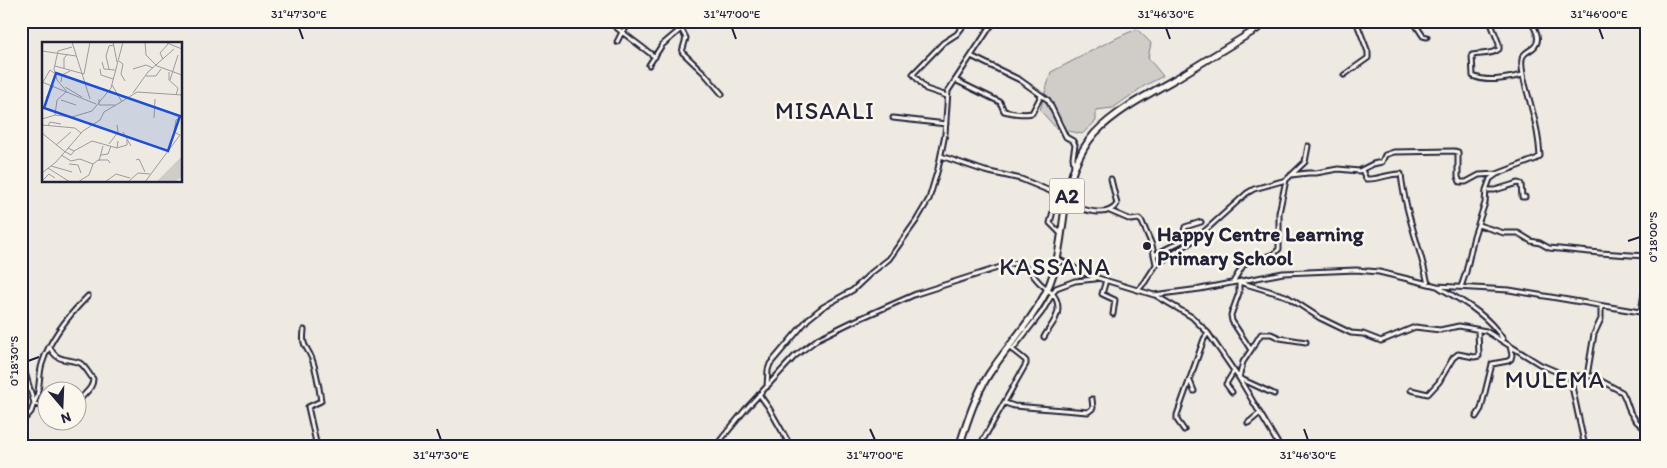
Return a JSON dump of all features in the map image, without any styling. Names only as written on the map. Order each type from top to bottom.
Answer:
[{"type":"main road","name":"A2","points":[[959,447],[977,396],[990,373],[1011,348],[1050,290],[1058,259],[1065,204],[1074,169],[1091,138],[1112,119],[1270,21]]},
{"type":"street","points":[[608,21],[655,57]]},
{"type":"street","points":[[617,42],[622,32],[633,21]]},
{"type":"street","points":[[677,21],[686,38],[682,52],[722,94]]},
{"type":"street","points":[[948,96],[926,88],[913,74],[943,44],[958,34],[967,21]]},
{"type":"street","points":[[982,21],[986,25],[991,26]]},
{"type":"street","points":[[767,386],[770,364],[803,323],[814,313],[853,290],[889,258],[902,242],[929,199],[941,156],[949,89],[994,21]]},
{"type":"street","points":[[1344,75],[1368,58],[1368,52],[1356,21]]},
{"type":"street","points":[[1413,21],[1423,36],[1428,37]]},
{"type":"street","points":[[1490,21],[1499,48],[1495,52],[1472,55],[1473,76],[1478,79],[1502,79],[1523,75]]},
{"type":"street","points":[[1291,175],[1338,169],[1362,170],[1382,162],[1387,153],[1454,151],[1458,152],[1458,177],[1460,182],[1466,182],[1479,175],[1497,174],[1536,159],[1540,156],[1536,125],[1523,75],[1522,59],[1524,54],[1537,43],[1536,31],[1529,21]]},
{"type":"street","points":[[649,65],[662,45],[681,29]]},
{"type":"street","points":[[971,56],[1020,80],[1050,102],[1066,137],[1073,141],[1075,148],[1073,157],[1074,169]]},
{"type":"street","points":[[955,80],[1000,102],[1004,111],[1014,113],[1032,113],[1041,96]]},
{"type":"street","points":[[893,118],[946,124]]},
{"type":"street","points":[[1138,290],[1156,265],[1196,238],[1250,191],[1286,180],[1305,162],[1308,146]]},
{"type":"street","points":[[941,156],[985,171],[1021,179],[1055,193],[1055,203],[1050,224],[1062,235]]},
{"type":"street","points":[[1362,170],[1366,179],[1378,179],[1401,174],[1412,227],[1428,284]]},
{"type":"street","points":[[1461,287],[1485,203],[1486,190],[1490,180],[1497,174]]},
{"type":"street","points":[[1110,211],[1117,204],[1111,179]]},
{"type":"street","points":[[1233,282],[1244,264],[1274,254],[1279,249],[1279,213],[1286,180]]},
{"type":"street","points":[[1486,190],[1495,190],[1518,183],[1521,184],[1522,197],[1525,197]]},
{"type":"street","points":[[1065,204],[1101,212],[1110,211],[1131,220],[1140,220],[1156,265]]},
{"type":"street","points":[[1154,255],[1182,241],[1185,226],[1201,222]]},
{"type":"street","points":[[1478,226],[1504,233],[1518,233],[1531,242],[1540,243],[1549,248],[1600,254],[1646,256]]},
{"type":"street","points":[[1058,259],[1088,275],[1154,295],[1192,317],[1208,332],[1239,378],[1280,447]]},
{"type":"street","points":[[715,447],[759,394],[795,356],[819,338],[916,294],[1014,264],[1029,269],[1041,284],[1050,290],[1057,302],[1057,316],[1044,337]]},
{"type":"street","points":[[1154,295],[1200,289],[1283,273],[1356,270],[1379,272],[1437,286],[1516,291],[1646,313]]},
{"type":"street","points":[[1050,290],[1075,281],[1098,278]]},
{"type":"street","points":[[1106,280],[1102,294],[1116,300],[1112,314]]},
{"type":"street","points":[[1641,312],[1646,280]]},
{"type":"street","points":[[1239,282],[1286,296],[1320,318],[1351,333],[1364,334],[1381,341],[1415,327],[1440,330],[1459,326],[1486,331],[1537,363],[1570,377],[1587,376],[1595,378],[1622,392],[1630,412],[1646,430]]},
{"type":"street","points":[[1239,282],[1239,293],[1231,315],[1232,321],[1251,350]]},
{"type":"street","points":[[1437,286],[1473,307],[1490,322],[1505,342]]},
{"type":"street","points":[[21,423],[31,412],[37,396],[41,366],[49,346],[78,306],[88,296]]},
{"type":"street","points":[[1587,376],[1594,334],[1601,319],[1601,306]]},
{"type":"street","points":[[304,330],[303,343],[312,358],[321,401],[308,407],[317,447]]},
{"type":"street","points":[[1411,390],[1428,394],[1453,358],[1458,354],[1479,356],[1478,330]]},
{"type":"street","points":[[1184,430],[1176,416],[1208,332]]},
{"type":"street","points":[[1239,378],[1243,362],[1261,334],[1271,334],[1280,338],[1306,342]]},
{"type":"street","points":[[1476,417],[1481,408],[1492,364],[1511,359],[1510,345]]},
{"type":"street","points":[[49,346],[59,358],[81,364],[93,379],[88,391]]},
{"type":"street","points":[[980,447],[1027,362],[1011,348]]},
{"type":"street","points":[[21,359],[34,403]]},
{"type":"street","points":[[1232,392],[1226,384],[1234,371]]},
{"type":"street","points":[[1570,377],[1585,447]]},
{"type":"street","points":[[1239,378],[1274,394]]},
{"type":"street","points":[[1190,380],[1194,391]]},
{"type":"street","points":[[759,394],[791,447]]},
{"type":"street","points":[[1005,403],[1014,406],[1088,412],[1093,408],[1092,399]]},
{"type":"street","points":[[34,403],[38,404]]},
{"type":"street","points":[[1248,423],[1260,413]]},
{"type":"shaded area","points":[[1137,29],[1151,43],[1148,58],[1163,76],[1144,86],[1113,108],[1096,110],[1096,121],[1082,134],[1056,128],[1040,110],[1051,72]]},
{"type":"place","name":"Happy Centre Learning Primary School","points":[[1147,246]]},
{"type":"district","name":"MISAALI","points":[[825,111]]},
{"type":"district","name":"KASSANA","points":[[1055,267]]},
{"type":"district","name":"MULEMA","points":[[1555,380]]}]
